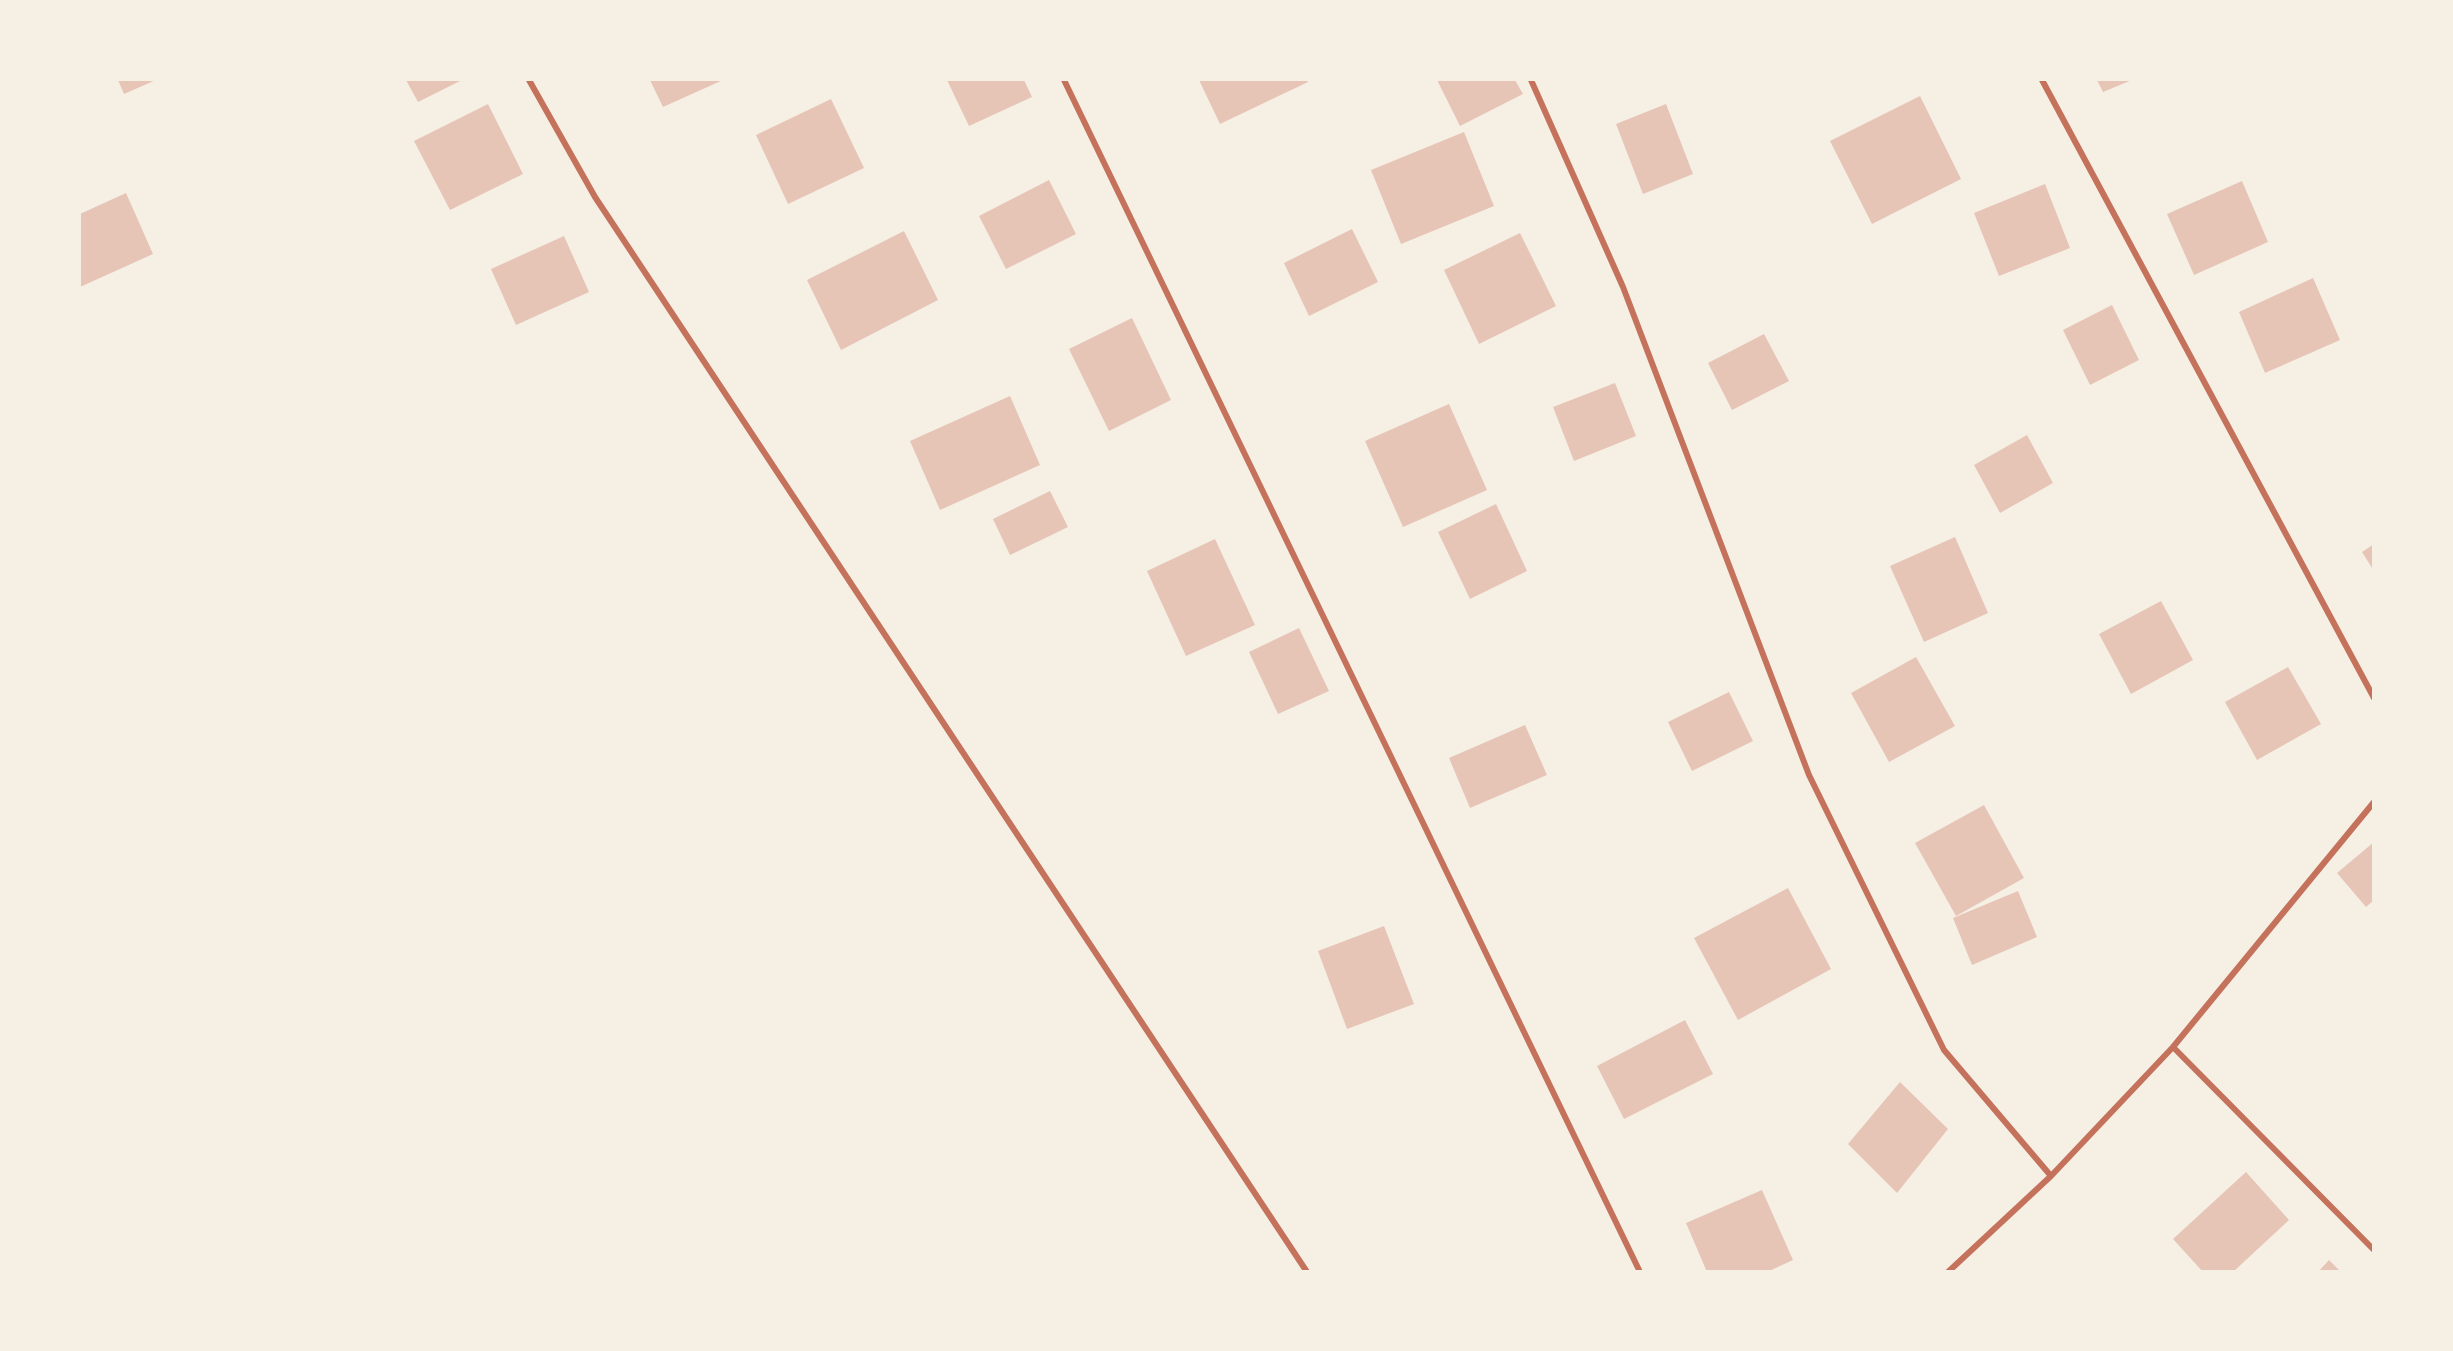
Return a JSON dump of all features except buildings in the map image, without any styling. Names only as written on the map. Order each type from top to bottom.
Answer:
[{"type":"street","points":[[529,80],[595,197],[1307,1272]]},
{"type":"street","points":[[1064,80],[1640,1272]]},
{"type":"street","points":[[1531,80],[1623,287],[1809,775],[1944,1050],[2051,1176]]},
{"type":"street","points":[[2042,80],[2373,698]]},
{"type":"street","points":[[1948,1272],[2051,1176],[2173,1047],[2373,802]]},
{"type":"street","points":[[2173,1047],[2373,1250]]}]
